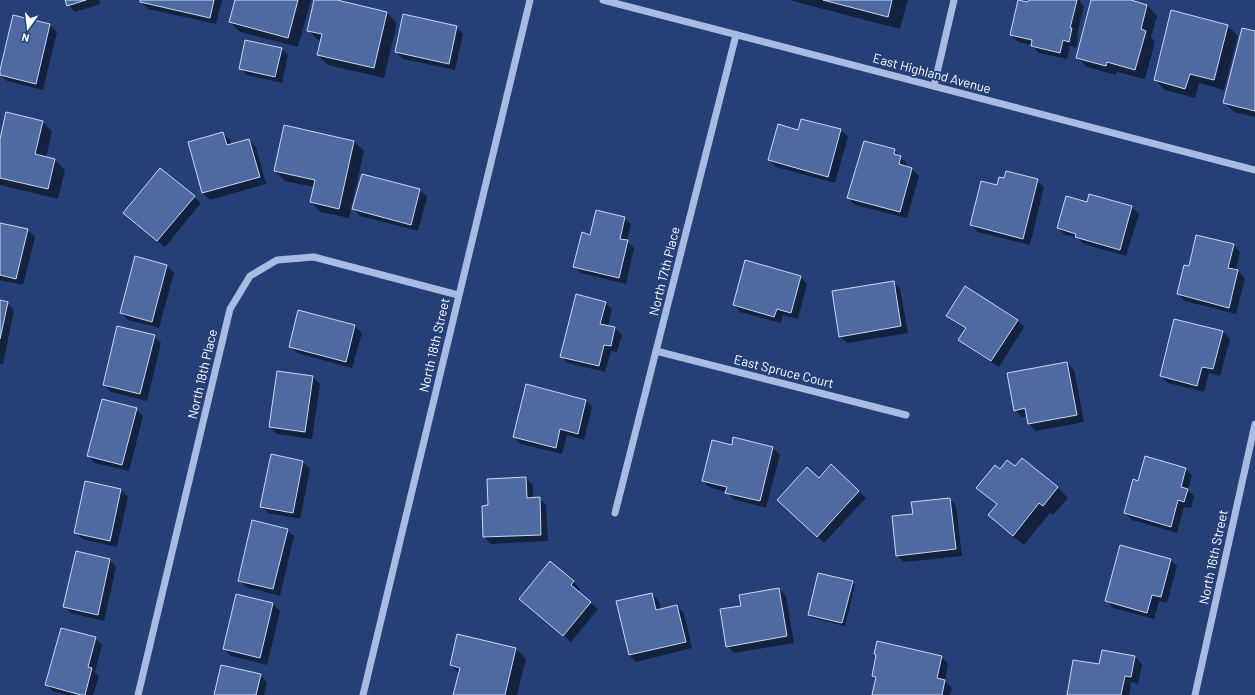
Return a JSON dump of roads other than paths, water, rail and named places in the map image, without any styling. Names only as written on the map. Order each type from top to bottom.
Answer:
[{"type":"street","name":"North 18th Street","points":[[363,695],[530,0]]},
{"type":"street","name":"East Highland Avenue","points":[[603,0],[1255,170]]},
{"type":"street","points":[[934,86],[954,0]]},
{"type":"street","name":"North 17th Place","points":[[615,513],[736,35]]},
{"type":"street","name":"North 18th Place","points":[[138,695],[230,309],[250,276],[278,260],[314,257],[458,296]]},
{"type":"street","name":"East Spruce Court","points":[[656,351],[906,415]]},
{"type":"street","name":"North 16th Street","points":[[1195,695],[1255,424]]}]
